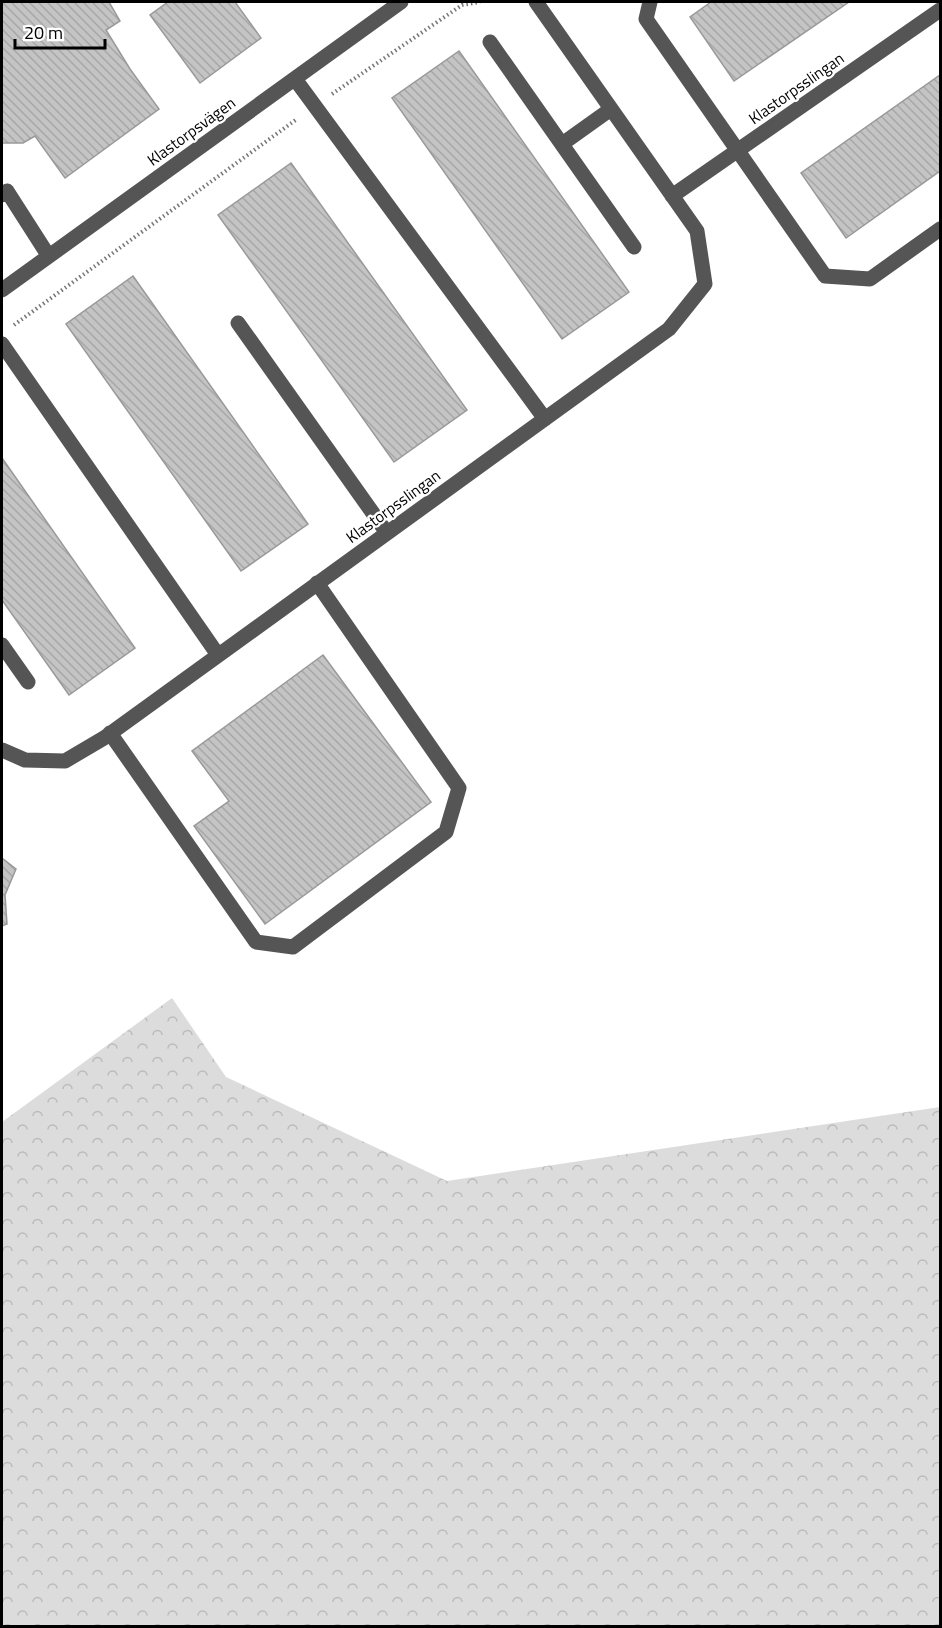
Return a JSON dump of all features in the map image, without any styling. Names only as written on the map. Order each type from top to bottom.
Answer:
[{"type":"street","name":"Klastorpsvägen","points":[[2,290],[401,2]]},
{"type":"street","name":"Klastorpsslingan","points":[[2,750],[25,760],[65,761],[110,733],[669,329],[705,284],[696,231],[536,2]]},
{"type":"street","points":[[650,2],[646,19],[825,276],[870,279],[940,229]]},
{"type":"street","name":"Klastorpsslingan","points":[[672,196],[940,10]]},
{"type":"street","points":[[490,42],[634,247]]},
{"type":"street","points":[[295,79],[545,418]]},
{"type":"street","points":[[562,144],[611,109]]},
{"type":"street","points":[[2,195],[7,191],[48,255]]},
{"type":"street","points":[[238,323],[387,533]]},
{"type":"street","points":[[2,344],[218,655]]},
{"type":"street","points":[[110,733],[256,942],[293,947],[446,832],[459,788],[317,583]]},
{"type":"street","points":[[2,645],[28,682]]},
{"type":"path","points":[[11,328],[315,106],[462,5],[480,2]]},
{"type":"green space","points":[[172,998],[226,1077],[447,1181],[940,1107],[940,1626],[2,1626],[2,1122]]},
{"type":"building","points":[[2,2],[109,2],[120,21],[106,30],[159,109],[65,178],[35,136],[23,143],[2,143]]},
{"type":"building","points":[[168,2],[235,2],[261,38],[200,83],[150,15]]},
{"type":"building","points":[[711,2],[849,2],[734,81],[690,17]]},
{"type":"building","points":[[459,51],[629,292],[562,339],[392,98]]},
{"type":"building","points":[[940,75],[940,171],[846,238],[801,173]]},
{"type":"building","points":[[291,163],[467,410],[394,462],[218,215]]},
{"type":"building","points":[[133,276],[308,524],[241,571],[66,324]]},
{"type":"building","points":[[2,458],[135,648],[69,695],[2,600]]},
{"type":"building","points":[[323,655],[431,802],[265,924],[194,826],[229,801],[192,751]]},
{"type":"building","points":[[2,858],[16,869],[5,895],[7,924],[2,926]]}]
